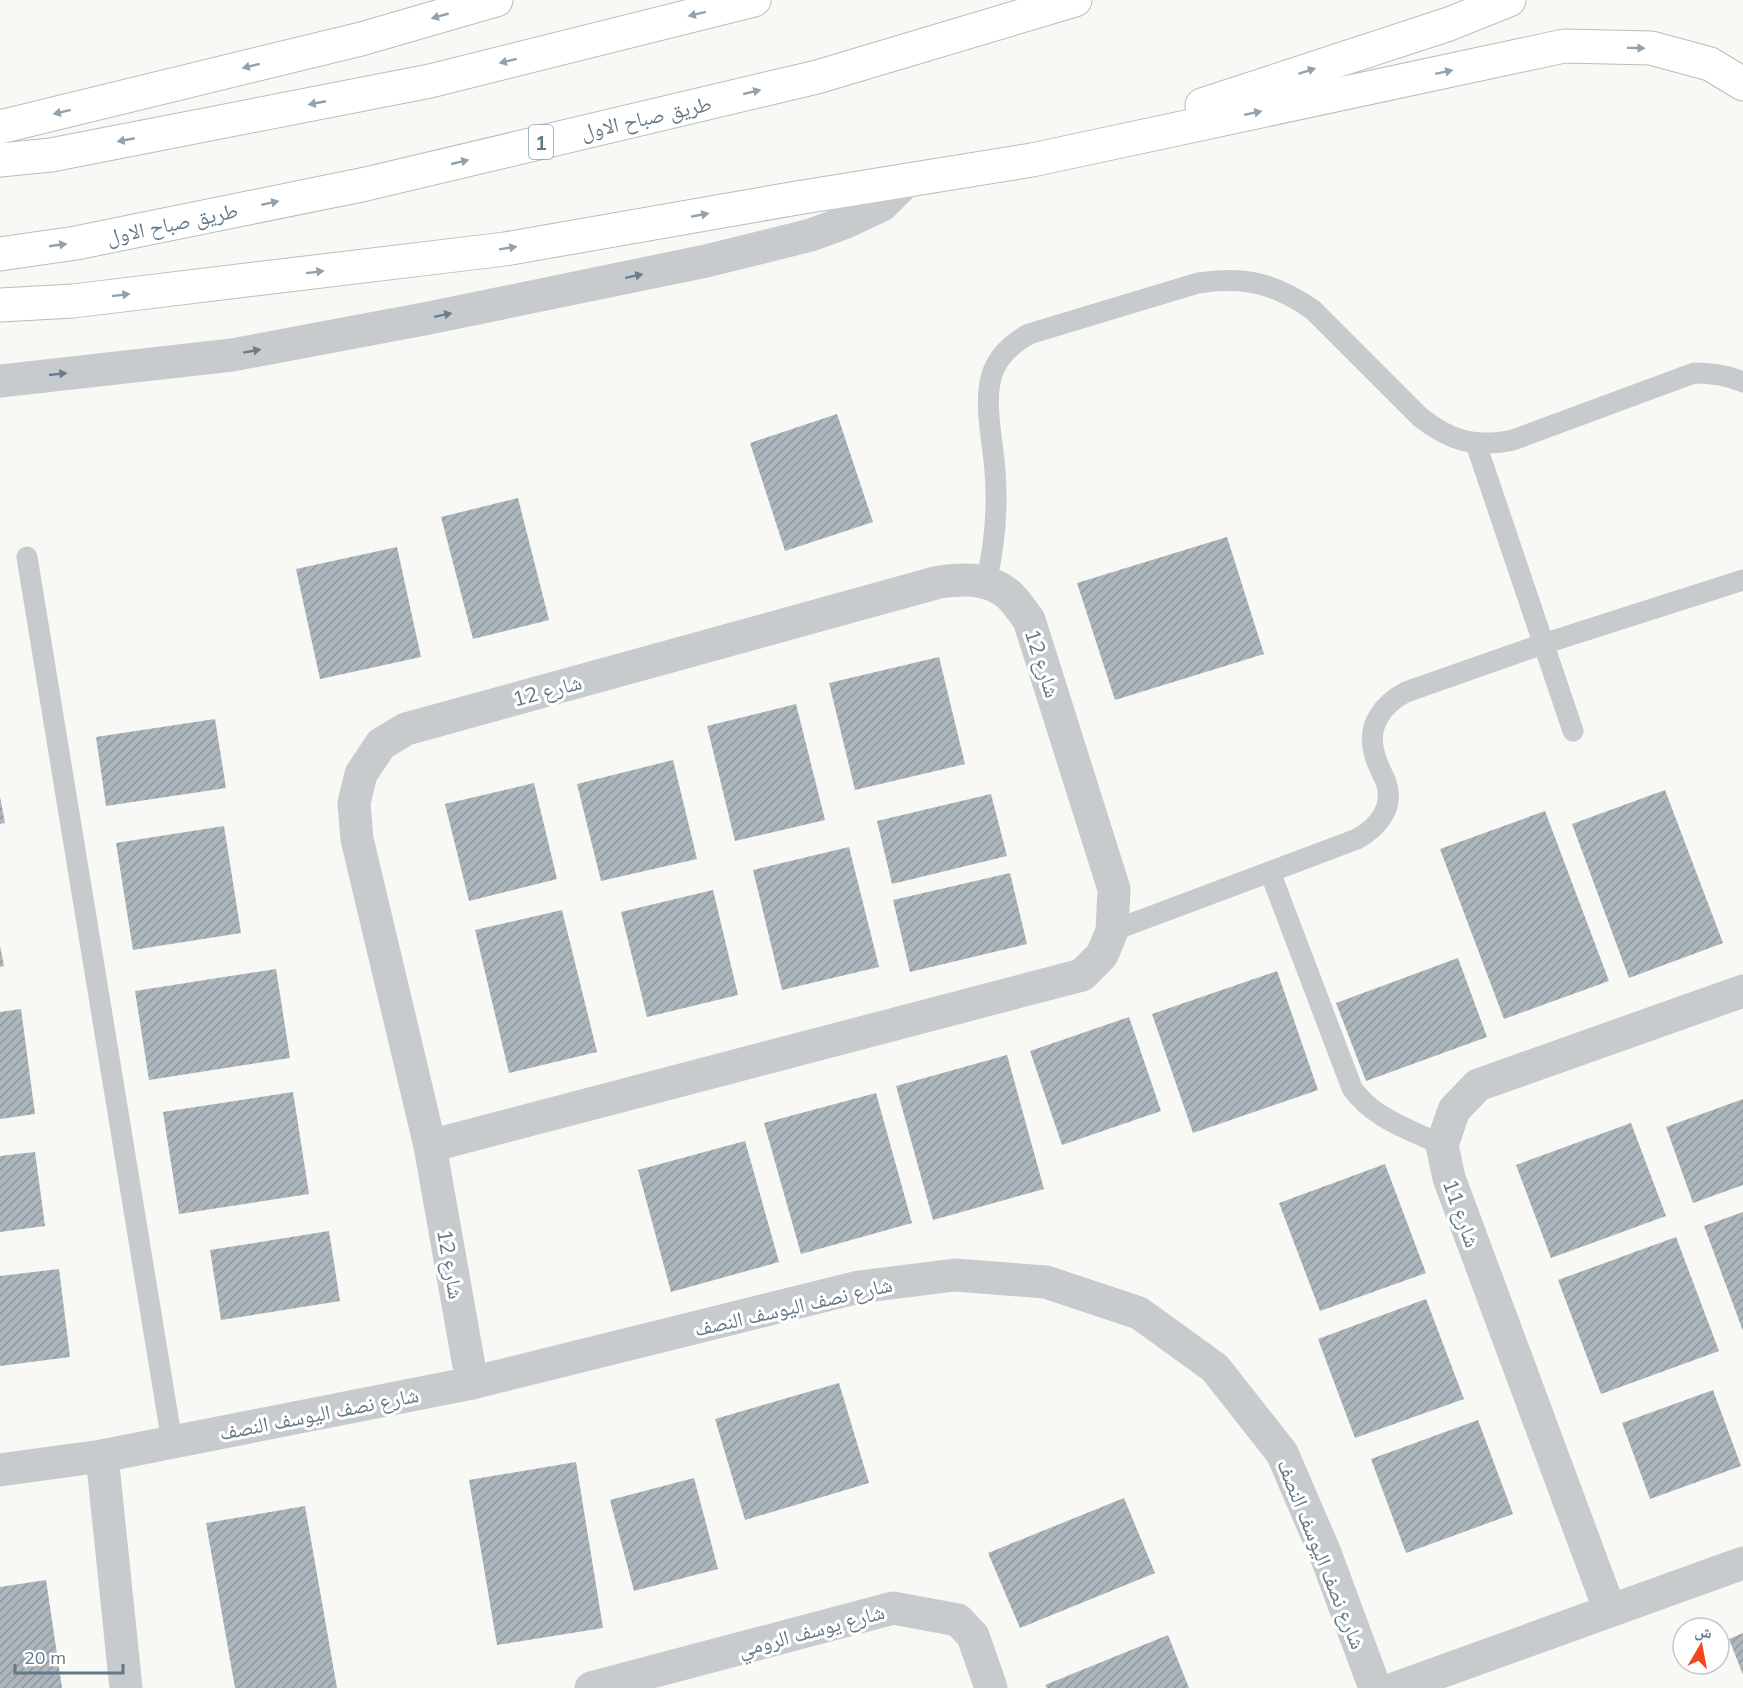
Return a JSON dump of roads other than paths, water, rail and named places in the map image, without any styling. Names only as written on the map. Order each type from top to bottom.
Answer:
[{"type":"highway","points":[[0,127],[361,39],[496,0]]},
{"type":"highway","points":[[0,160],[51,155],[430,81],[754,0]]},
{"type":"highway","name":"طريق صباح الاول","points":[[0,254],[76,243],[389,178],[817,77],[1075,0]]},
{"type":"highway","points":[[1032,160],[1449,24],[1509,0]]},
{"type":"highway","points":[[0,305],[73,301],[505,249],[1032,160],[1564,46],[1651,48],[1710,64],[1743,84]]},
{"type":"street","points":[[0,381],[232,355],[429,318],[706,261],[811,235],[846,222],[882,205],[894,196],[907,180]]},
{"type":"street","name":"شارع 12","points":[[430,1146],[1082,975],[1102,955],[1112,931],[1114,889],[1029,620],[1008,594],[986,582],[963,579],[939,582],[406,729],[381,744],[360,774],[354,803],[357,839],[430,1146],[472,1383]]},
{"type":"street","points":[[1442,1144],[1454,1110],[1478,1085],[1743,991]]},
{"type":"street","name":"شارع 11","points":[[1442,1144],[1449,1178],[1610,1611]]},
{"type":"street","name":"شارع نصف اليوسف النصف","points":[[0,1470],[102,1456],[472,1383],[859,1287],[955,1275],[1046,1282],[1139,1313],[1215,1368],[1282,1453],[1325,1553],[1376,1688]]},
{"type":"street","points":[[102,1456],[126,1688]]},
{"type":"street","points":[[1396,1688],[1743,1563]]},
{"type":"street","name":"شارع يوسف الرومي","points":[[591,1688],[893,1608],[958,1620],[973,1636],[991,1688]]},
{"type":"lane","points":[[986,582],[997,518],[988,393],[996,364],[1016,342],[1029,334],[1198,283],[1246,280],[1270,286],[1292,296],[1313,310],[1420,417],[1437,430],[1455,439],[1476,444],[1495,444],[1513,440],[1694,373],[1712,373],[1743,382]]},
{"type":"lane","points":[[1476,444],[1573,731]]},
{"type":"lane","points":[[27,557],[172,1442]]},
{"type":"lane","points":[[1112,931],[1357,839],[1372,831],[1382,818],[1388,801],[1387,785],[1374,754],[1373,728],[1377,716],[1395,698],[1406,692],[1544,644],[1743,580]]},
{"type":"lane","points":[[1270,872],[1352,1089],[1360,1101],[1372,1110],[1442,1144]]}]
